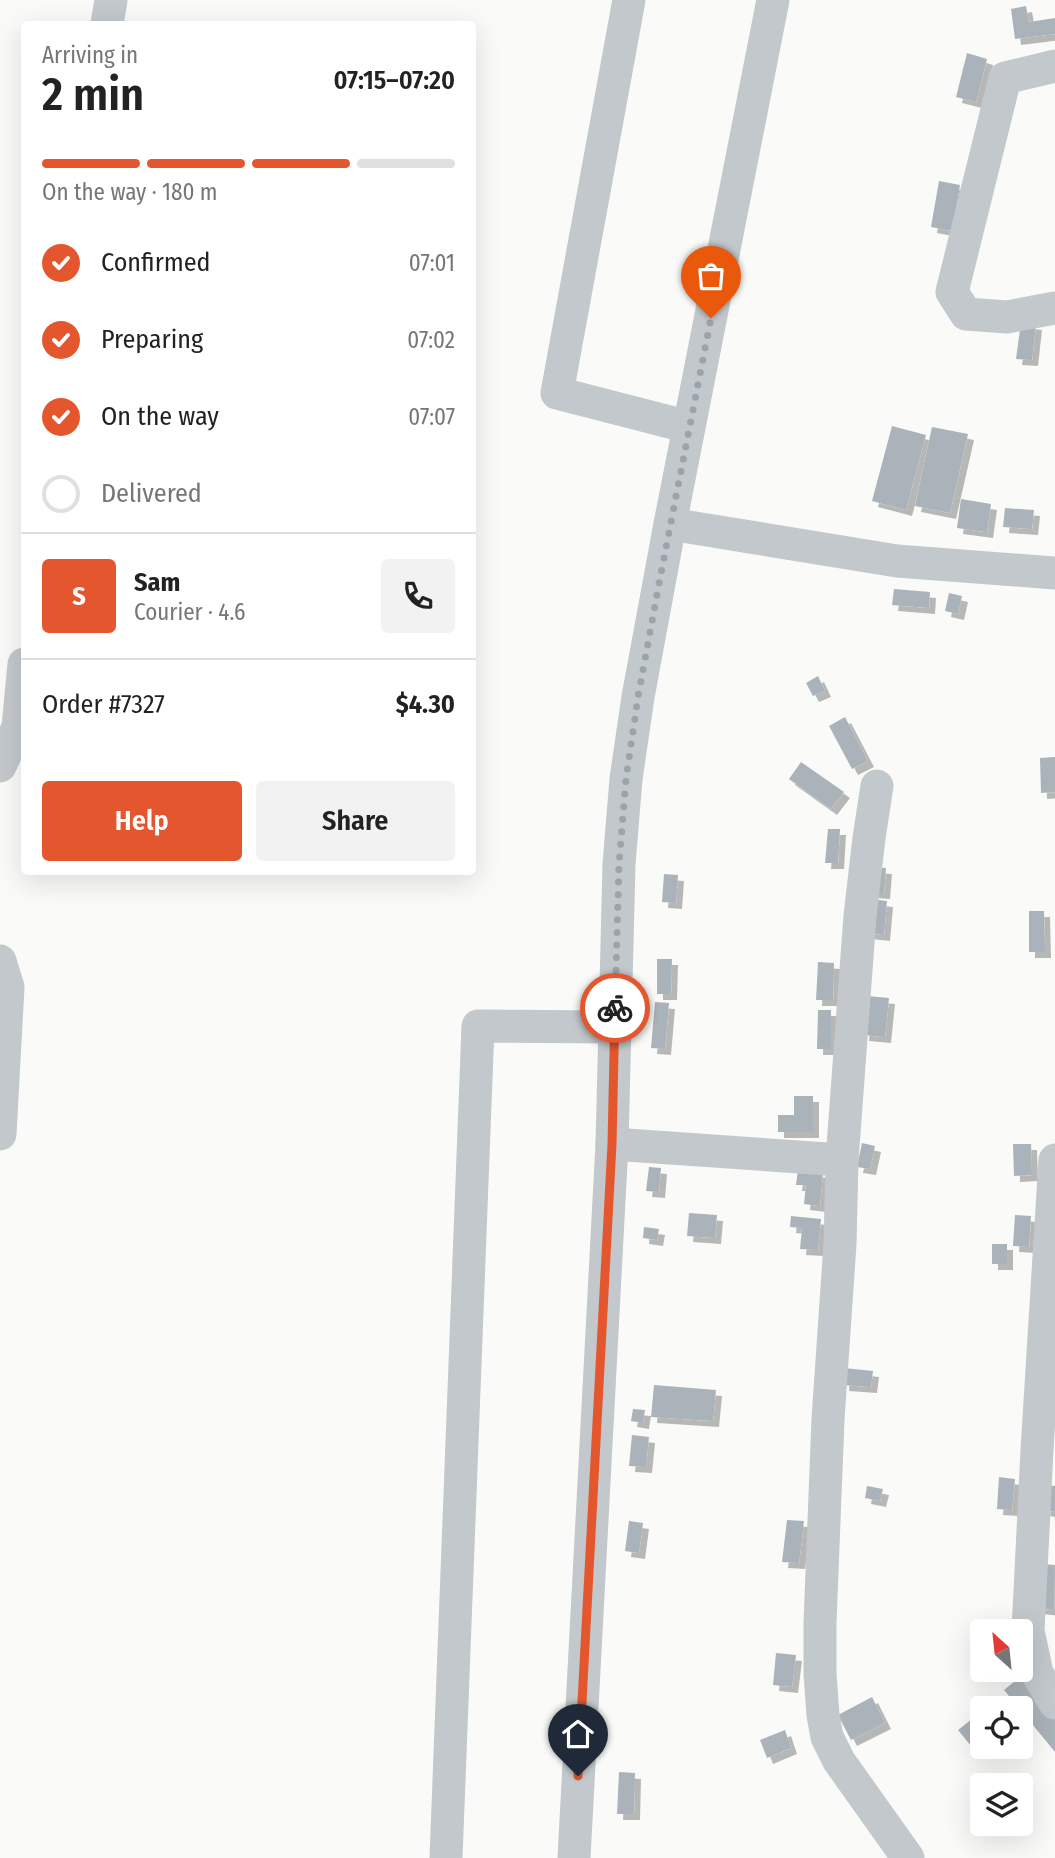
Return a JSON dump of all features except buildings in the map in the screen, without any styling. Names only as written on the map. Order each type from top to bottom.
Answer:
[{"type":"street","points":[[108,21],[111,0]]},
{"type":"street","points":[[629,0],[557,393],[689,427]]},
{"type":"street","points":[[574,1858],[612,1144],[619,864],[626,779],[638,697],[670,524],[773,0]]},
{"type":"street","points":[[1055,66],[1005,79],[952,292],[966,314],[1007,317],[1055,308]]},
{"type":"street","points":[[670,524],[897,561],[1055,573]]},
{"type":"street","points":[[0,766],[18,727],[21,696]]},
{"type":"street","points":[[877,786],[860,916],[842,1160],[840,1244],[828,1419],[820,1673],[822,1715],[827,1737],[839,1761],[908,1858]]},
{"type":"street","points":[[0,961],[8,987],[0,1133]]},
{"type":"street","points":[[446,1858],[478,1026],[615,1027]]},
{"type":"street","points":[[612,1144],[842,1160]]},
{"type":"street","points":[[1055,1160],[1046,1451],[1028,1631],[1037,1673],[1055,1703]]},
{"type":"way so far","points":[[615,1008],[619,864],[626,779],[638,697],[711,318]]},
{"type":"route","points":[[578,1776],[612,1144],[615,1008]]}]
